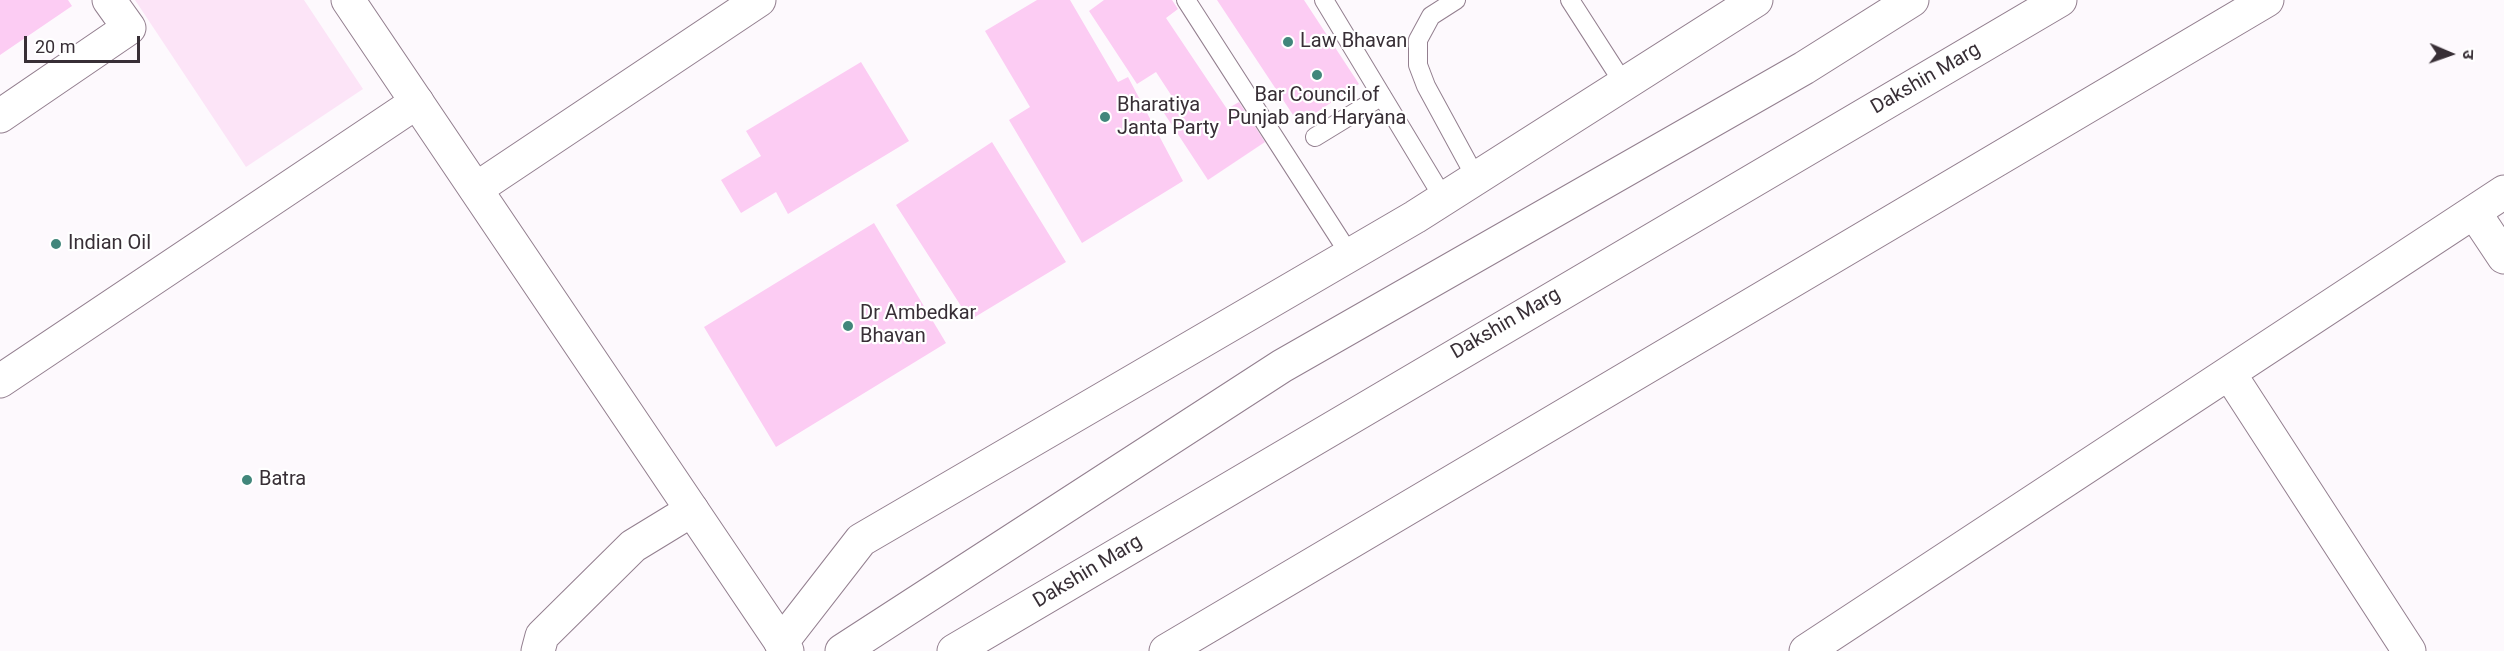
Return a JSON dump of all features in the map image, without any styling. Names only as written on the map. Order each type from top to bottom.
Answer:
[{"type":"street","points":[[0,116],[129,28],[109,0]]},
{"type":"street","points":[[348,0],[784,647],[861,540],[1444,199],[1756,0]]},
{"type":"street","points":[[476,189],[759,0]]},
{"type":"street","points":[[842,651],[1282,366],[1804,68],[1912,0]]},
{"type":"street","name":"Dakshin Marg","points":[[954,651],[2060,0]]},
{"type":"street","points":[[1166,651],[2267,0]]},
{"type":"street","points":[[0,381],[417,102]]},
{"type":"street","points":[[1806,651],[2504,192]]},
{"type":"street","points":[[2474,212],[2504,256]]},
{"type":"street","points":[[2229,373],[2409,651]]},
{"type":"street","points":[[538,651],[542,636],[633,546],[692,510]]},
{"type":"lane","points":[[1186,0],[1350,255]]},
{"type":"lane","points":[[1324,0],[1444,199]]},
{"type":"lane","points":[[1456,0],[1431,16],[1418,40],[1418,65],[1426,86],[1476,178]]},
{"type":"lane","points":[[1570,0],[1624,84]]},
{"type":"lane","points":[[1315,137],[1382,96]]},
{"type":"shaded area","points":[[135,0],[304,0],[363,89],[246,167]]},
{"type":"building","points":[[0,0],[68,0],[72,6],[0,55]]},
{"type":"building","points":[[1037,0],[1070,0],[1118,82],[1128,77],[1183,181],[1082,243],[1009,120],[1030,107],[985,31]]},
{"type":"building","points":[[1104,0],[1172,0],[1178,9],[1166,18],[1227,109],[1239,102],[1265,142],[1208,180],[1162,110],[1175,101],[1156,72],[1137,84],[1089,11]]},
{"type":"building","name":"Law Bhavan","points":[[1217,0],[1304,0],[1359,84],[1299,124]]},
{"type":"building","points":[[861,62],[909,141],[788,214],[776,192],[741,213],[721,180],[761,156],[746,131]]},
{"type":"building","points":[[992,142],[1066,262],[970,320],[896,205]]},
{"type":"building","points":[[874,223],[946,343],[776,447],[704,327]]},
{"type":"place","name":"Law Bhavan","points":[[1288,42]]},
{"type":"place","name":"Bar Council of Punjab and Haryana","points":[[1317,75]]},
{"type":"place","name":"Bharatiya Janta Party","points":[[1105,117]]},
{"type":"place","name":"Indian Oil","points":[[56,244]]},
{"type":"place","name":"Dr Ambedkar Bhavan","points":[[848,326]]},
{"type":"place","name":"Batra","points":[[247,480]]}]
